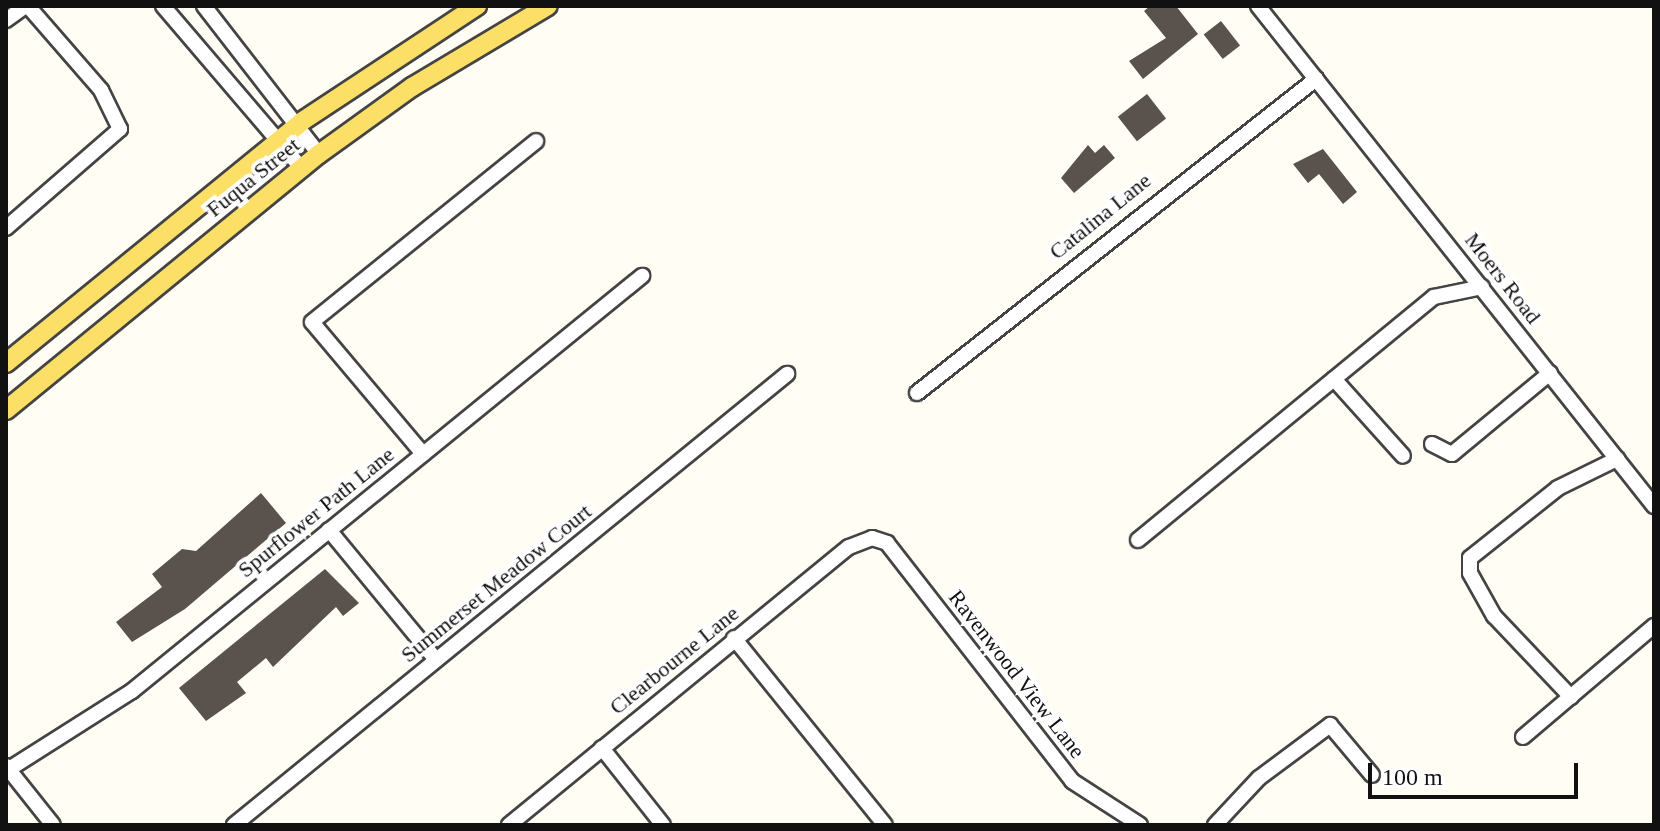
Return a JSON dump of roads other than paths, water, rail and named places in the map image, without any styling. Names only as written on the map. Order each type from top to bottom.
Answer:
[{"type":"main road","name":"Fuqua Street","points":[[13,358],[301,122],[477,6]]},
{"type":"main road","name":"Fuqua Street","points":[[6,410],[319,154],[412,87],[548,6]]},
{"type":"main road","points":[[13,358],[42,381]]},
{"type":"street","points":[[6,20],[26,6],[101,90],[120,129],[6,228]]},
{"type":"street","points":[[163,6],[273,144],[302,169]]},
{"type":"street","points":[[204,6],[301,122],[319,154]]},
{"type":"street","name":"Moers Road","points":[[1258,6],[1654,506]]},
{"type":"street","name":"Catalina Lane","points":[[917,393],[1316,79]]},
{"type":"street","points":[[423,454],[312,322],[536,141]]},
{"type":"street","name":"Spurflower Path Lane","points":[[7,769],[132,691],[642,276]]},
{"type":"street","points":[[1138,540],[1434,297],[1482,287]]},
{"type":"street","points":[[1432,444],[1452,454],[1550,373]]},
{"type":"street","name":"Summerset Meadow Court","points":[[234,825],[787,374]]},
{"type":"street","points":[[1334,379],[1403,456]]},
{"type":"street","points":[[1571,697],[1494,616],[1470,573],[1470,558],[1558,488],[1617,459]]},
{"type":"street","points":[[329,530],[436,660]]},
{"type":"street","name":"Clearbourne Lane","points":[[509,825],[849,547],[872,538]]},
{"type":"street","name":"Ravenwood View Lane","points":[[872,538],[887,543],[1072,781],[1140,825]]},
{"type":"street","points":[[1523,737],[1654,626]]},
{"type":"street","points":[[734,638],[885,825]]},
{"type":"street","points":[[1215,825],[1259,778],[1330,725],[1372,775]]},
{"type":"street","points":[[602,748],[663,825]]},
{"type":"street","points":[[7,769],[53,825]]}]
